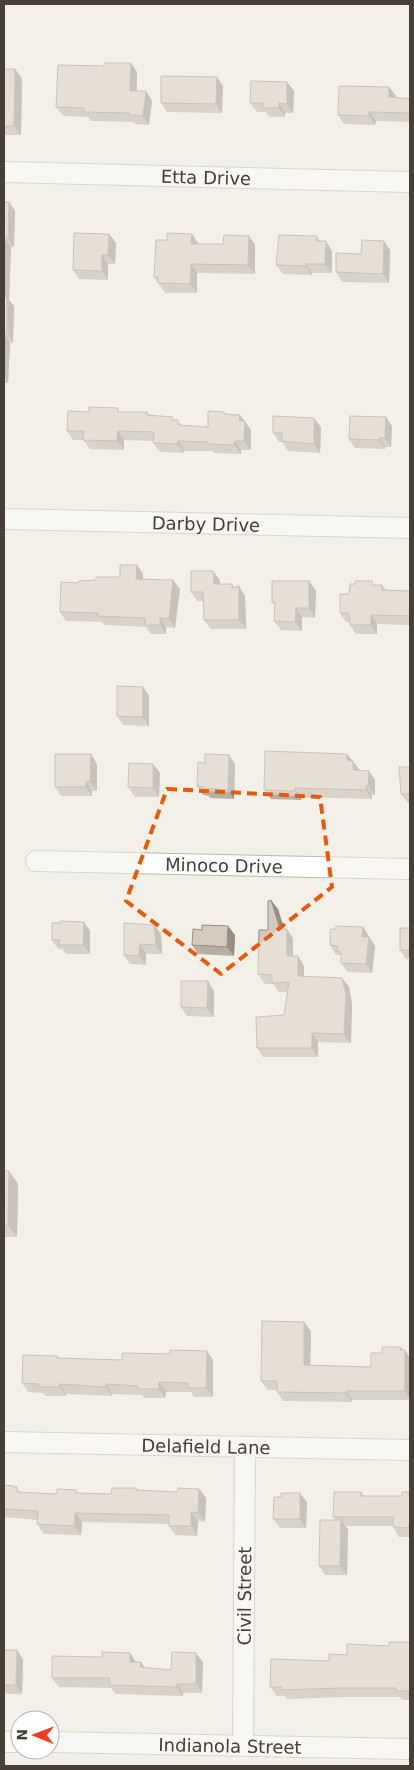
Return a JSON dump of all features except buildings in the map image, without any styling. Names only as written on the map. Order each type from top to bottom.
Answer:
[{"type":"street","name":"Etta Drive","points":[[4,172],[410,182]]},
{"type":"street","name":"Darby Drive","points":[[4,519],[410,528]]},
{"type":"street","name":"Minoco Drive","points":[[36,861],[410,869]]},
{"type":"street","name":"Delafield Lane","points":[[4,1442],[410,1450]]},
{"type":"street","name":"Civil Street","points":[[243,1745],[245,1447]]},
{"type":"street","name":"Indianola Street","points":[[60,1742],[410,1749]]},
{"type":"highlighted area","points":[[167,789],[320,797],[332,887],[221,974],[126,901]]}]
